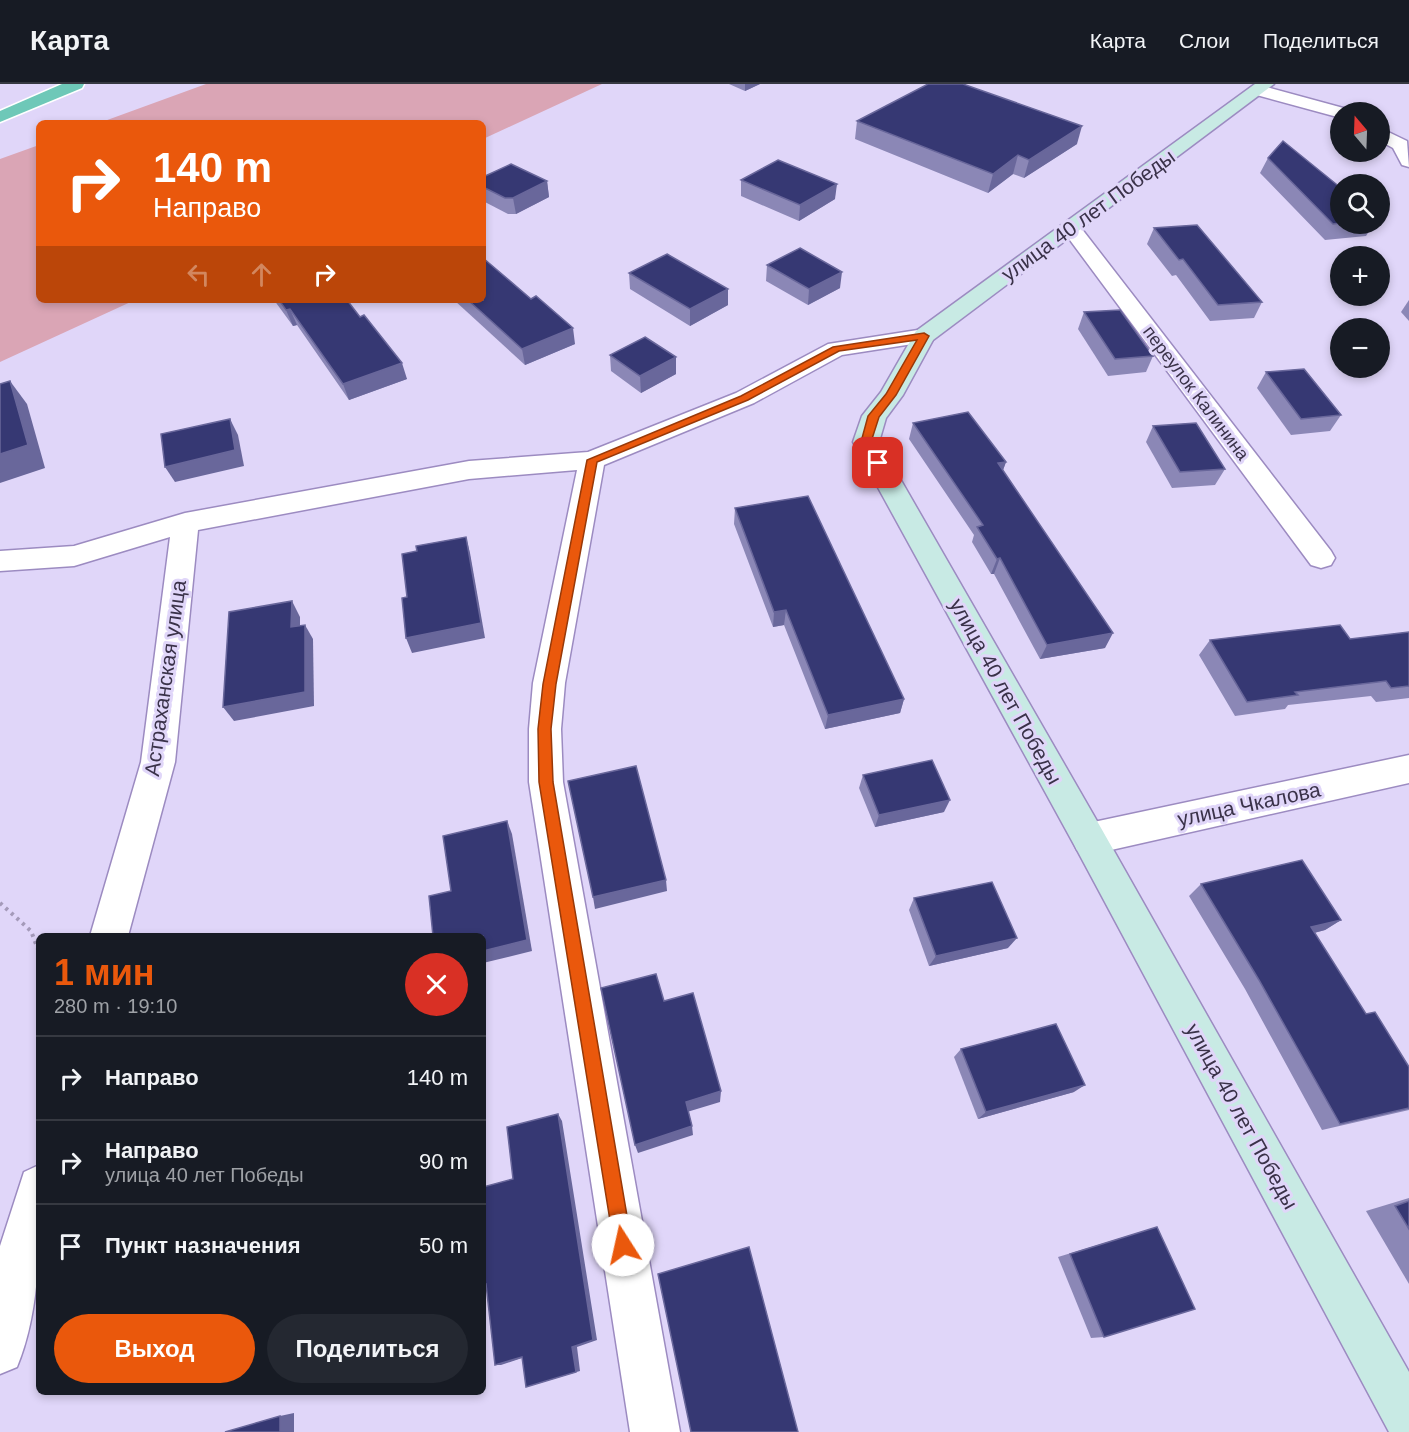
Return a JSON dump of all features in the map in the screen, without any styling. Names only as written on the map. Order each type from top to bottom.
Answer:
[{"type":"highway","points":[[0,117],[76,84]]},
{"type":"main road","name":"улица 40 лет Победы","points":[[1263,87],[924,336],[891,395],[874,416],[866,442],[1089,839],[1409,1420]]},
{"type":"street","points":[[1263,87],[1330,109]]},
{"type":"street","points":[[1390,139],[1401,145],[1409,161]]},
{"type":"street","name":"переулок Калинина","points":[[1071,228],[1321,558]]},
{"type":"street","points":[[0,561],[74,556],[186,523],[469,470],[592,460],[745,398],[836,349],[924,336]]},
{"type":"street","points":[[592,460],[549,684],[544,729],[546,782],[655,1432]]},
{"type":"street","name":"Астраханская улица","points":[[110,933],[158,762],[186,523]]},
{"type":"street","name":"улица Чкалова","points":[[1089,839],[1409,769]]},
{"type":"street","points":[[0,1350],[18,1261],[36,1198]]},
{"type":"path","points":[[0,903],[31,931],[36,944]]},
{"type":"shaded area","points":[[206,84],[602,84],[486,138],[486,120],[107,120]]},
{"type":"shaded area","points":[[36,146],[36,303],[128,303],[0,362],[0,159]]},
{"type":"building","points":[[928,84],[963,84],[1082,126],[1029,160],[1018,155],[993,174],[857,121]]},
{"type":"building","points":[[1283,141],[1330,179],[1330,221],[1268,158]]},
{"type":"building","points":[[778,160],[837,184],[800,205],[741,180]]},
{"type":"building","points":[[511,164],[547,181],[513,198],[505,198],[486,188],[486,176]]},
{"type":"building","points":[[1197,225],[1262,302],[1218,305],[1183,259],[1179,260],[1154,228]]},
{"type":"building","points":[[800,248],[842,272],[809,289],[767,265]]},
{"type":"building","points":[[667,254],[728,289],[690,309],[629,273]]},
{"type":"building","points":[[486,261],[531,299],[536,296],[573,328],[522,349],[471,303],[486,303]]},
{"type":"building","points":[[281,303],[349,303],[360,317],[364,315],[402,363],[343,384],[290,309],[286,310]]},
{"type":"building","points":[[1120,310],[1153,356],[1115,359],[1084,312]]},
{"type":"building","points":[[645,337],[676,357],[640,376],[610,355]]},
{"type":"building","points":[[1304,369],[1341,415],[1301,419],[1266,372]]},
{"type":"building","points":[[10,381],[28,445],[0,454],[0,384]]},
{"type":"building","points":[[968,412],[1006,462],[998,463],[1113,633],[1047,645],[1000,558],[997,559],[977,527],[983,525],[913,423]]},
{"type":"building","points":[[230,419],[235,450],[165,467],[161,434]]},
{"type":"building","points":[[1196,423],[1225,469],[1180,472],[1153,426]]},
{"type":"building","points":[[808,496],[904,699],[828,715],[786,610],[774,612],[735,508]]},
{"type":"building","points":[[466,537],[481,623],[406,638],[402,598],[407,597],[402,554],[417,551],[416,546]]},
{"type":"building","points":[[292,601],[291,627],[305,625],[305,692],[223,707],[229,612]]},
{"type":"building","points":[[1340,625],[1350,639],[1409,632],[1409,686],[1391,688],[1386,681],[1295,692],[1298,695],[1247,702],[1210,640]]},
{"type":"building","points":[[932,760],[950,800],[879,815],[863,775]]},
{"type":"building","points":[[636,766],[666,880],[593,897],[568,781]]},
{"type":"building","points":[[507,821],[527,940],[486,950],[486,933],[433,933],[429,896],[451,891],[443,836]]},
{"type":"building","points":[[1302,860],[1341,920],[1311,927],[1366,1014],[1375,1012],[1409,1067],[1409,1108],[1340,1124],[1259,980],[1201,884]]},
{"type":"building","points":[[992,882],[1017,938],[936,956],[914,898]]},
{"type":"building","points":[[656,974],[664,1001],[693,993],[721,1091],[686,1102],[692,1126],[635,1145],[601,988]]},
{"type":"building","points":[[1056,1024],[1085,1085],[986,1112],[961,1049]]},
{"type":"building","points":[[558,1114],[593,1340],[572,1347],[576,1372],[526,1387],[522,1357],[495,1365],[486,1284],[486,1186],[513,1179],[507,1127]]},
{"type":"building","points":[[1409,1201],[1409,1229],[1395,1206]]},
{"type":"building","points":[[1157,1227],[1195,1309],[1104,1337],[1070,1254]]},
{"type":"building","points":[[749,1247],[798,1432],[691,1432],[658,1274]]},
{"type":"building","points":[[280,1416],[280,1432],[225,1432]]},
{"type":"route","points":[[623,1245],[546,782],[544,729],[549,684],[592,460],[745,398],[836,349],[924,336],[891,395],[874,416],[866,442],[878,463]]}]
